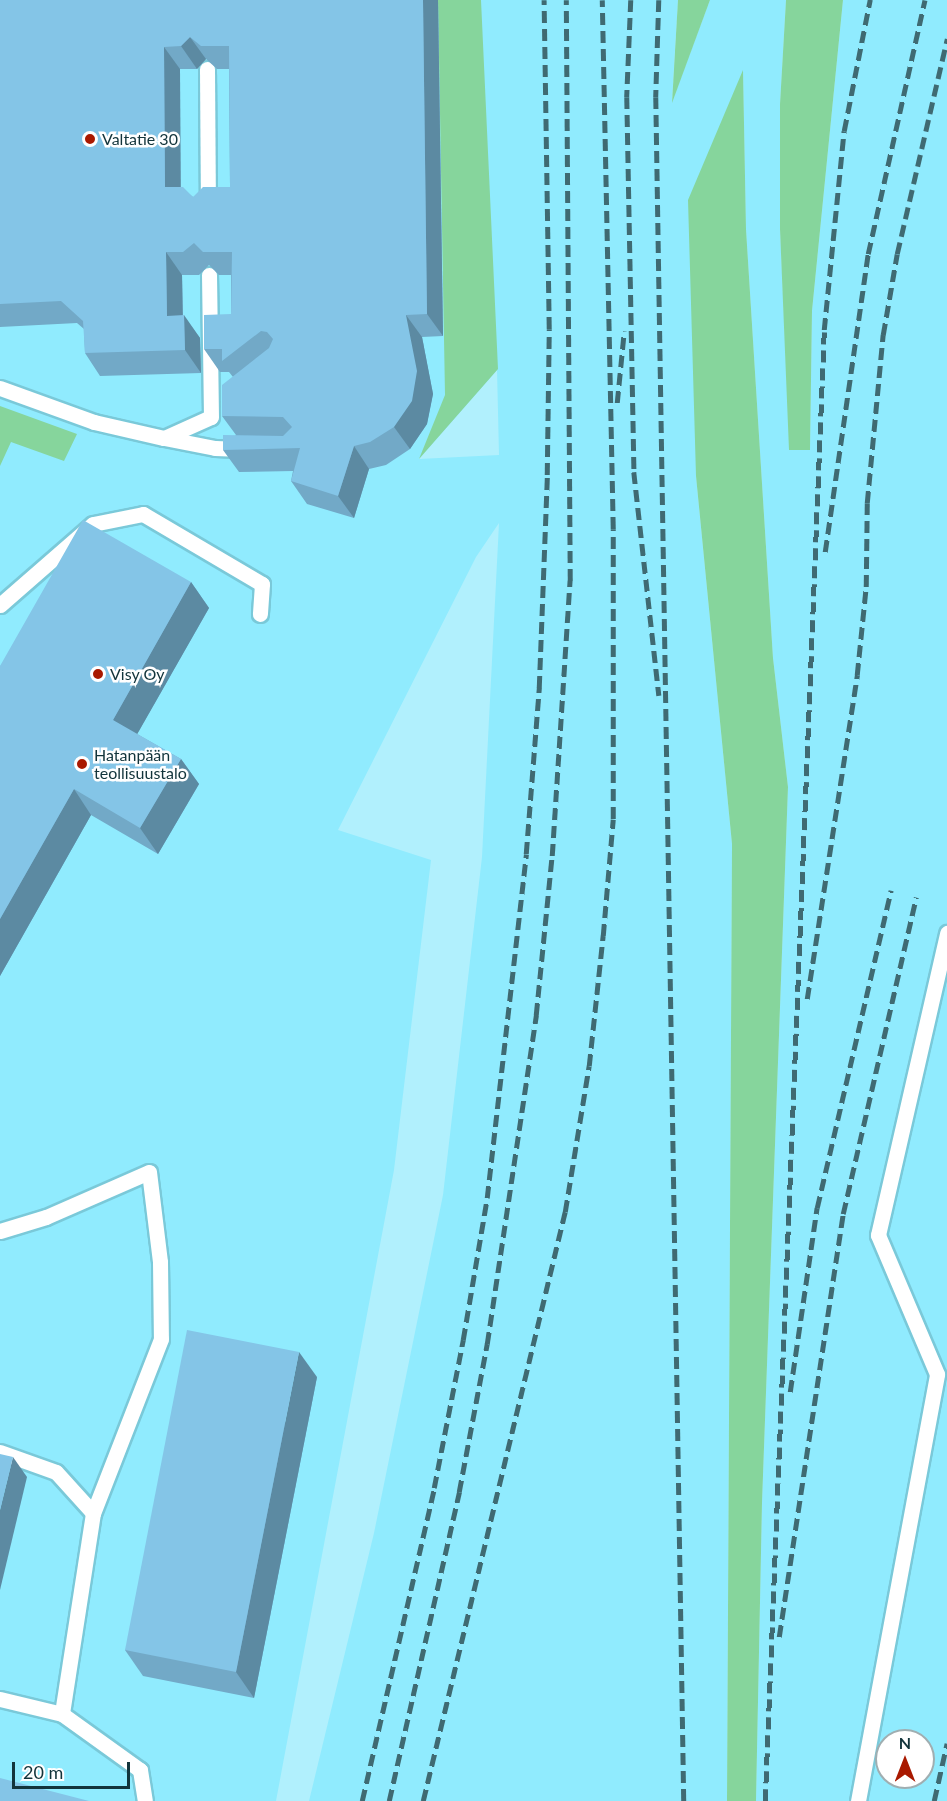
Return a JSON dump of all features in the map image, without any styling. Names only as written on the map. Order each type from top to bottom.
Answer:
[{"type":"lane","points":[[207,69],[208,210]]},
{"type":"lane","points":[[209,275],[211,417]]},
{"type":"lane","points":[[0,388],[94,422],[215,448],[254,449]]},
{"type":"lane","points":[[164,438],[211,417],[228,404]]},
{"type":"lane","points":[[0,605],[93,524],[144,514],[262,584],[260,614]]},
{"type":"lane","points":[[858,1801],[937,1374],[878,1235],[947,933]]},
{"type":"lane","points":[[0,1231],[46,1217],[148,1172],[160,1262],[161,1339],[93,1513],[62,1714]]},
{"type":"lane","points":[[0,1452],[56,1472],[93,1513]]},
{"type":"lane","points":[[0,1699],[62,1714],[140,1770],[145,1801]]},
{"type":"shaded area","points":[[0,0],[678,0],[672,101],[710,0],[786,0],[780,104],[780,229],[790,450],[810,450],[812,311],[843,0],[947,0],[947,1801],[756,1801],[762,1503],[788,787],[773,658],[746,229],[743,72],[696,476],[732,844],[727,1801],[309,1801],[374,1533],[443,1195],[482,857],[499,523],[476,557],[338,830],[431,860],[394,1170],[276,1801],[0,1801]],"holes":[[[497,370],[499,455],[419,459]]]},
{"type":"green space","points":[[438,0],[481,0],[498,369],[419,459],[445,395]]},
{"type":"green space","points":[[678,0],[710,0],[672,103]]},
{"type":"green space","points":[[786,0],[843,0],[812,311],[810,450],[789,450],[780,229],[780,104]]},
{"type":"green space","points":[[743,70],[746,229],[773,658],[788,787],[762,1503],[756,1801],[727,1801],[732,844],[696,476],[688,200]]},
{"type":"green space","points":[[0,406],[77,434],[64,461],[11,442],[0,466]]},
{"type":"building","points":[[0,0],[423,0],[427,314],[406,315],[417,371],[412,401],[394,427],[370,442],[354,446],[338,496],[291,481],[300,448],[223,450],[223,435],[283,436],[292,427],[283,417],[222,416],[222,385],[269,348],[273,339],[267,332],[261,331],[222,361],[222,349],[204,349],[204,315],[231,314],[232,252],[203,252],[194,243],[183,252],[166,252],[167,316],[184,315],[185,350],[85,353],[83,321],[61,301],[0,304]],"holes":[[[190,37],[201,46],[229,46],[230,187],[203,187],[193,197],[183,187],[165,187],[164,47],[181,46]]]},
{"type":"building","name":"Hatanpään teollisuustalo","points":[[83,520],[191,582],[113,720],[181,759],[140,828],[74,789],[0,919],[0,666]]},
{"type":"building","points":[[187,1330],[299,1352],[236,1672],[125,1650]]},
{"type":"building","points":[[0,1454],[13,1457],[0,1510]]},
{"type":"building","points":[[0,1778],[89,1801],[0,1801]]},
{"type":"railway","points":[[362,1801],[434,1488],[463,1340],[487,1198],[526,854],[539,688],[547,475],[549,329],[544,0]]},
{"type":"railway","points":[[389,1801],[459,1492],[487,1344],[536,1015],[552,856],[570,581],[566,0]]},
{"type":"railway","points":[[423,1801],[565,1212],[589,1066],[603,936],[613,819],[613,529],[602,0]]},
{"type":"railway","points":[[631,0],[627,97],[634,472],[659,696]]},
{"type":"railway","points":[[659,0],[656,97],[684,1801]]},
{"type":"railway","points":[[765,1801],[824,330],[844,131],[870,0]]},
{"type":"railway","points":[[825,552],[868,254],[925,0]]},
{"type":"railway","points":[[807,999],[857,675],[866,587],[867,503],[883,335],[897,254],[947,39]]},
{"type":"railway","points":[[617,403],[624,331]]},
{"type":"railway","points":[[790,1392],[817,1208],[891,891]]},
{"type":"railway","points":[[779,1637],[843,1214],[916,897]]},
{"type":"railway","points":[[934,1801],[947,1743]]},
{"type":"place","name":"Valtatie 30","points":[[90,139]]},
{"type":"place","name":"Visy Oy","points":[[98,674]]},
{"type":"place","name":"Hatanpään teollisuustalo","points":[[82,764]]}]
